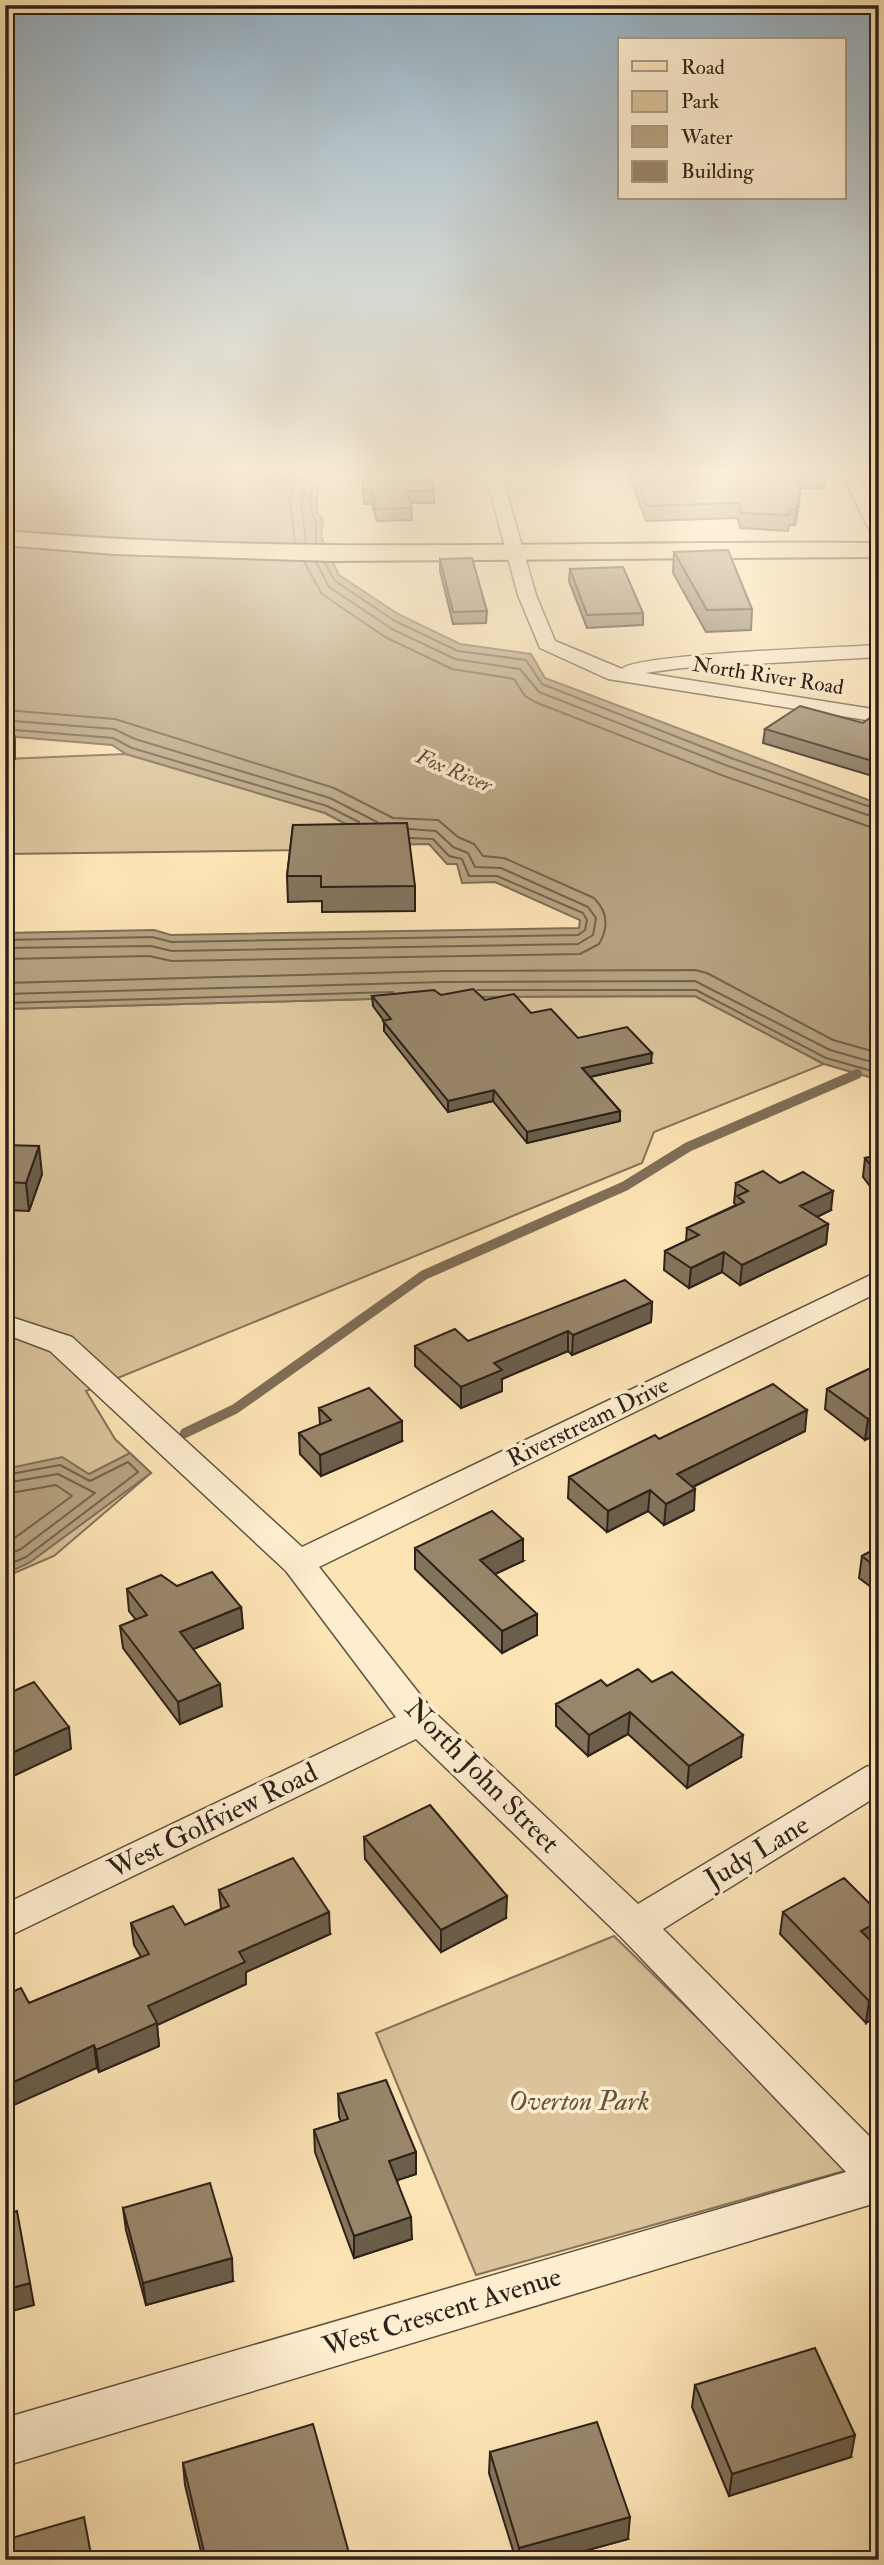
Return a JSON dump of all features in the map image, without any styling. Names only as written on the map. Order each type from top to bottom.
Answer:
[{"type":"street","name":"North River Road","points":[[527,589],[547,644],[608,673],[879,716]]},
{"type":"street","points":[[608,673],[681,662],[879,651]]},
{"type":"street","name":"Riverstream Drive","points":[[298,1563],[879,1280]]},
{"type":"street","name":"North John Street","points":[[5,1324],[61,1344],[298,1563],[421,1721],[635,1926],[879,2176]]},
{"type":"street","name":"West Golfview Road","points":[[5,1922],[421,1721]]},
{"type":"street","name":"Judy Lane","points":[[635,1926],[879,1777]]},
{"type":"street","name":"West Crescent Avenue","points":[[5,2442],[879,2182]]},
{"type":"green space","points":[[126,754],[325,813],[386,845],[380,849],[5,854],[5,759]]},
{"type":"green space","points":[[695,996],[824,1064],[654,1132],[642,1163],[86,1391],[115,1439],[151,1473],[54,1556],[5,1577],[5,1009],[443,997]]},
{"type":"green space","name":"Overton Park","points":[[614,1936],[851,2169],[476,2275],[376,2033]]},
{"type":"water","name":"Fox River","points":[[5,589],[360,589],[398,614],[460,644],[531,654],[545,678],[879,804],[879,1080],[824,1064],[695,996],[443,997],[5,1009],[5,933],[154,930],[171,935],[579,928],[580,920],[495,882],[462,883],[457,864],[447,864],[429,844],[386,845],[325,813],[126,754],[112,745],[5,736]]},
{"type":"water","points":[[130,1453],[151,1473],[29,1563],[5,1574],[5,1469],[62,1457],[89,1474]]},
{"type":"building","points":[[447,589],[481,589],[487,611],[453,612]]},
{"type":"building","points":[[577,589],[632,589],[643,613],[587,615]]},
{"type":"building","points":[[695,589],[744,589],[752,609],[707,610]]},
{"type":"building","points":[[800,706],[863,723],[879,713],[879,763],[765,729]]},
{"type":"building","points":[[5,718],[12,718],[12,735],[5,736]]},
{"type":"building","points":[[407,823],[415,886],[321,887],[321,876],[287,876],[293,825]]},
{"type":"building","points":[[473,989],[485,1000],[514,994],[531,1013],[551,1009],[578,1038],[627,1027],[652,1053],[582,1068],[620,1111],[527,1132],[494,1090],[448,1101],[383,1021],[391,1019],[372,996],[434,990],[441,995]]},
{"type":"building","points":[[5,1145],[39,1146],[26,1183],[5,1182]]},
{"type":"building","points":[[879,1156],[879,1176],[865,1158]]},
{"type":"building","points":[[763,1171],[780,1183],[803,1172],[833,1191],[800,1206],[828,1224],[742,1265],[724,1252],[691,1268],[665,1251],[699,1235],[687,1228],[744,1202],[737,1196],[748,1191],[736,1183]]},
{"type":"building","points":[[625,1280],[652,1302],[573,1335],[568,1331],[494,1363],[502,1370],[461,1387],[415,1346],[455,1329],[468,1341]]},
{"type":"building","points":[[879,1364],[879,1417],[876,1415],[868,1419],[827,1389]]},
{"type":"building","points":[[773,1384],[807,1410],[677,1474],[695,1489],[666,1504],[650,1490],[608,1511],[569,1477],[655,1435],[659,1439]]},
{"type":"building","points":[[369,1388],[402,1421],[320,1455],[299,1433],[331,1420],[319,1408]]},
{"type":"building","points":[[492,1511],[523,1539],[480,1560],[537,1614],[502,1631],[415,1548]]},
{"type":"building","points":[[879,1547],[879,1570],[862,1556]]},
{"type":"building","points":[[212,1572],[241,1607],[180,1632],[220,1684],[178,1702],[120,1626],[147,1615],[127,1589],[161,1575],[177,1586]]},
{"type":"building","points":[[638,1669],[652,1682],[672,1672],[743,1735],[689,1766],[630,1712],[589,1735],[556,1704],[601,1680],[607,1686]]},
{"type":"building","points":[[34,1682],[69,1727],[5,1756],[5,1695]]},
{"type":"building","points":[[430,1805],[507,1896],[441,1930],[364,1837]]},
{"type":"building","points":[[293,1858],[329,1912],[239,1952],[245,1962],[148,2006],[157,2023],[96,2050],[94,2045],[5,2086],[5,1995],[21,1988],[29,2003],[149,1954],[131,1923],[173,1906],[185,1925],[229,1906],[219,1890]]},
{"type":"building","points":[[844,1878],[879,1913],[879,1921],[861,1931],[879,1949],[879,1995],[869,2001],[783,1912]]},
{"type":"building","points":[[386,2080],[416,2152],[389,2161],[411,2217],[354,2236],[314,2130],[348,2119],[338,2094]]},
{"type":"building","points":[[210,2183],[232,2258],[143,2283],[123,2208]]},
{"type":"building","points":[[17,2211],[30,2283],[5,2290],[5,2214]]},
{"type":"building","points":[[815,2348],[855,2435],[732,2474],[695,2385]]},
{"type":"building","points":[[597,2422],[630,2517],[519,2548],[490,2452]]},
{"type":"building","points":[[313,2424],[349,2553],[328,2560],[206,2560],[183,2463]]},
{"type":"building","points":[[84,2517],[92,2560],[5,2560],[5,2540]]},
{"type":"waterway","points":[[185,1433],[235,1409],[424,1275],[625,1186],[688,1147],[857,1074]]}]
